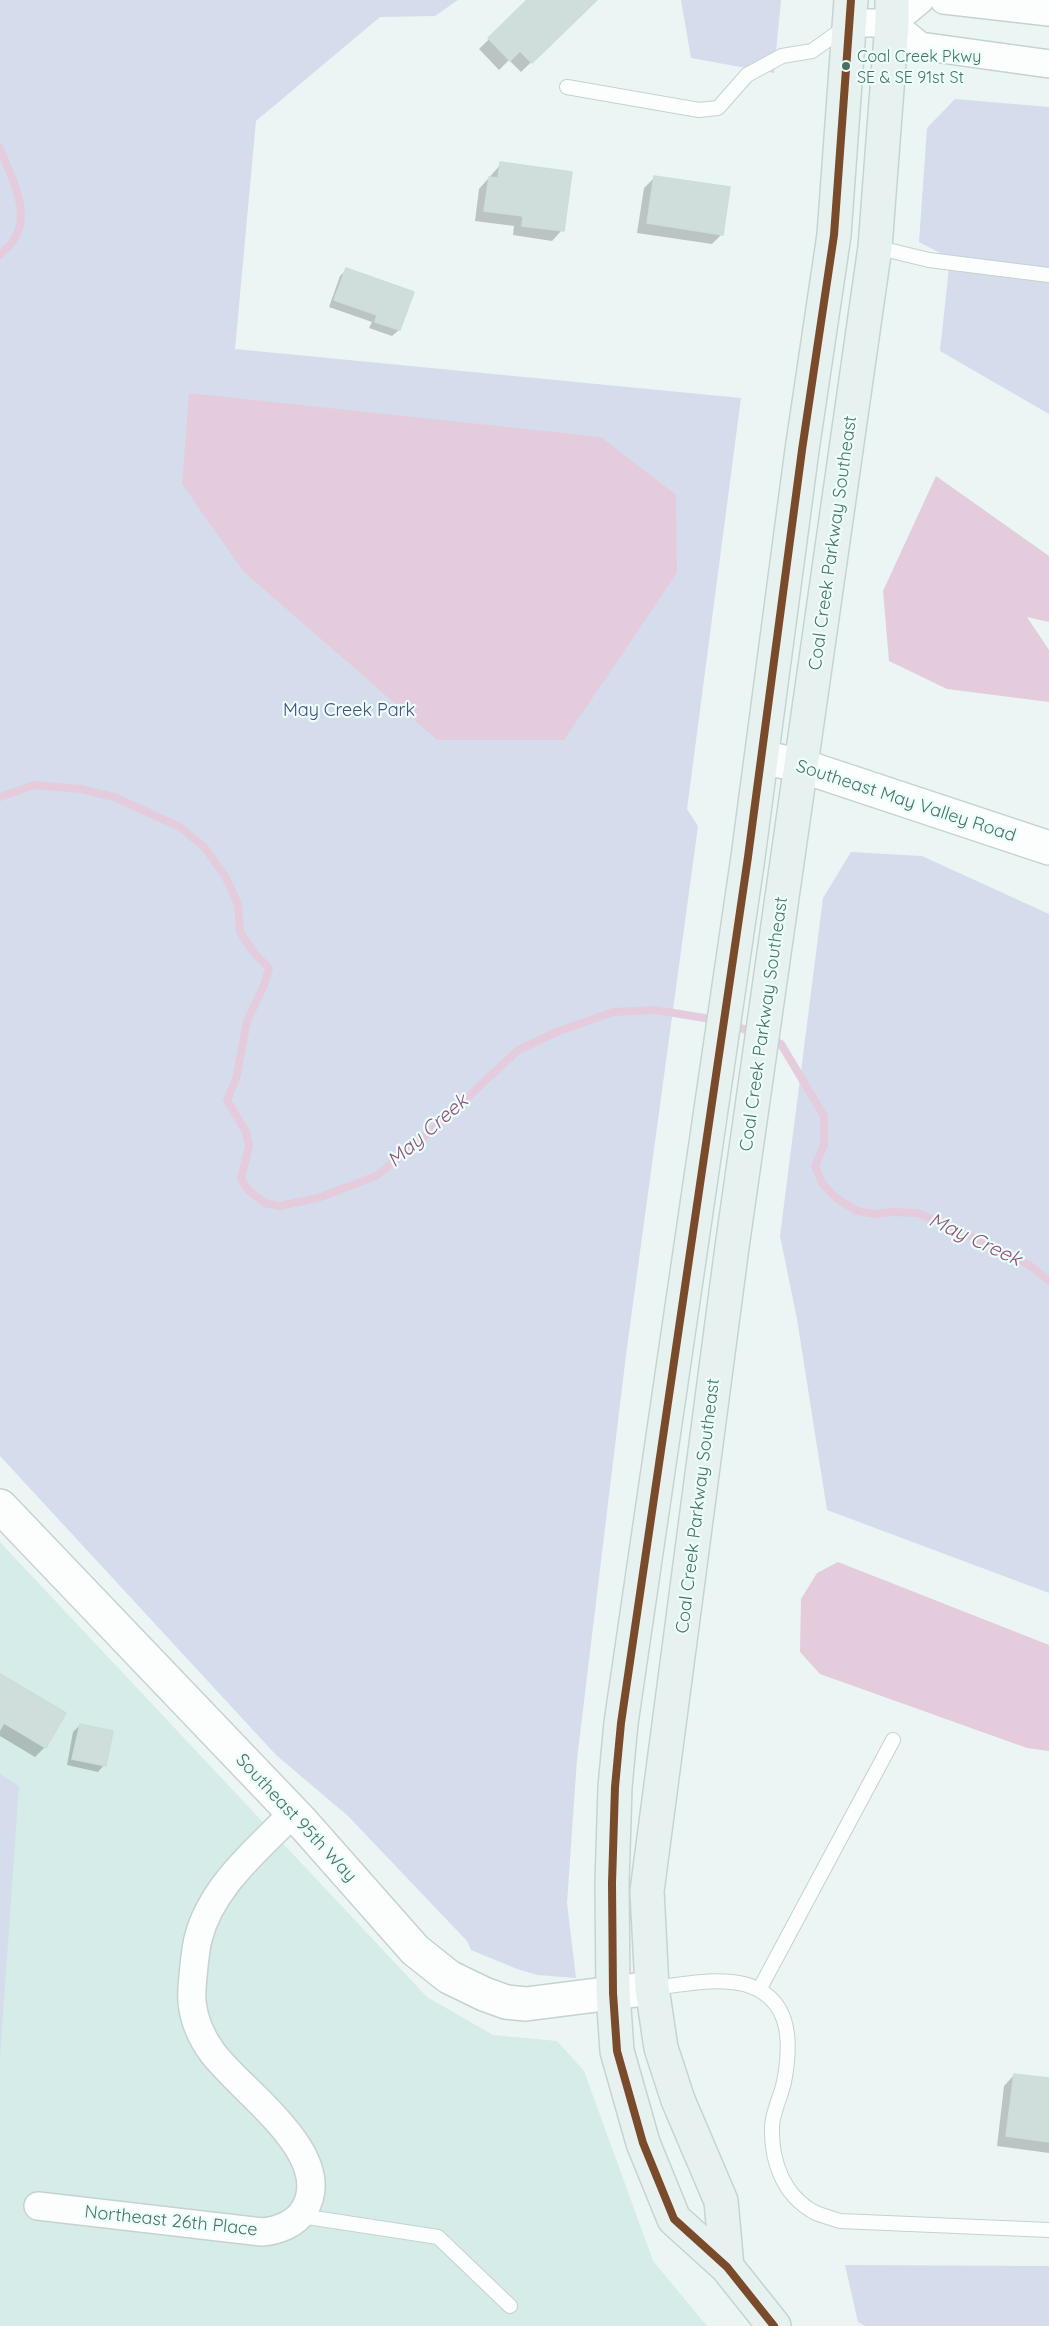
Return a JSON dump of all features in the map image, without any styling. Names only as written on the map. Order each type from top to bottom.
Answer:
[{"type":"main road","points":[[774,2326],[727,2267],[674,2219],[643,2143],[617,2050],[613,1993],[615,1787],[621,1723],[748,857],[802,450],[834,235],[851,12]]},
{"type":"main road","name":"Coal Creek Parkway Southeast","points":[[727,2267],[721,2201],[678,2100],[662,2048],[652,1988],[647,1891],[732,1247],[876,247],[892,12]]},
{"type":"street","points":[[851,12],[892,12],[920,0]]},
{"type":"street","points":[[944,0],[1049,12]]},
{"type":"street","points":[[892,12],[920,46],[1049,63]]},
{"type":"street","name":"Southeast May Valley Road","points":[[762,757],[802,766],[1049,848]]},
{"type":"street","name":"Southeast 95th Way","points":[[0,1506],[293,1814],[415,1950],[449,1977],[506,2002],[525,2004],[652,1988]]},
{"type":"street","points":[[293,1814],[236,1872],[216,1897],[198,1940],[192,2000],[195,2022],[212,2053],[292,2138],[303,2154],[312,2189],[308,2204],[301,2216]]},
{"type":"street","name":"Northeast 26th Place","points":[[38,2206],[261,2232],[276,2231],[301,2216]]},
{"type":"lane","points":[[567,87],[699,110],[718,108],[747,75],[782,56],[812,51],[851,12]]},
{"type":"lane","points":[[876,247],[930,260],[1049,275]]},
{"type":"lane","points":[[759,1990],[893,1740]]},
{"type":"lane","points":[[652,1988],[720,1982],[742,1984],[759,1990],[774,2000],[786,2027],[788,2048],[784,2082],[772,2125],[779,2175],[790,2193],[814,2212],[840,2221],[1049,2230]]},
{"type":"lane","points":[[301,2216],[438,2236],[510,2306]]},
{"type":"shaded area","points":[[189,393],[601,437],[676,495],[677,573],[564,740],[437,740],[243,571],[182,484]]},
{"type":"shaded area","points":[[936,476],[1049,556],[1049,622],[1027,617],[1049,650],[1049,702],[947,689],[889,661],[883,591]]},
{"type":"shaded area","points":[[0,1542],[427,1997],[493,2035],[557,2041],[584,2071],[653,2261],[707,2326],[0,2326]]},
{"type":"shaded area","points":[[838,1562],[1049,1645],[1049,1751],[1027,1748],[820,1674],[800,1652],[801,1599],[817,1573]]},
{"type":"green space","name":"May Creek Park","points":[[0,0],[458,0],[435,16],[380,17],[256,121],[235,349],[741,398],[687,809],[698,826],[626,1355],[577,1759],[567,1903],[576,1978],[538,1975],[471,1950],[467,1941],[348,1816],[276,1755],[0,1456]]},
{"type":"green space","points":[[681,0],[781,0],[774,73],[691,58]]},
{"type":"green space","points":[[955,99],[1049,107],[1049,414],[940,351],[950,258],[919,242],[927,128]]},
{"type":"green space","points":[[851,852],[922,856],[1049,914],[1049,1593],[827,1510],[797,1319],[780,1236],[823,898]]},
{"type":"green space","points":[[0,1774],[19,1786],[0,2058]]},
{"type":"green space","points":[[845,2265],[1049,2266],[1049,2326],[865,2326],[858,2322]]},
{"type":"building","points":[[527,0],[597,0],[532,63],[520,51],[510,61],[488,38]]},
{"type":"building","points":[[500,162],[572,172],[564,231],[522,226],[523,216],[484,211],[489,177],[498,178]]},
{"type":"building","points":[[654,176],[730,187],[723,235],[647,223]]},
{"type":"building","points":[[346,268],[414,292],[400,330],[375,322],[377,315],[334,300]]},
{"type":"building","points":[[0,1674],[66,1713],[46,1748],[4,1723],[0,1730]]},
{"type":"building","points":[[80,1724],[113,1731],[106,1766],[72,1759]]},
{"type":"building","points":[[1014,2074],[1049,2078],[1049,2142],[1006,2136]]},
{"type":"waterway","points":[[0,148],[18,195],[21,219],[19,230],[13,241],[0,255]]},
{"type":"waterway","name":"May Creek","points":[[0,797],[34,785],[81,789],[114,797],[180,827],[205,848],[225,876],[238,904],[240,932],[254,953],[269,968],[264,985],[247,1021],[236,1079],[227,1100],[246,1132],[249,1146],[241,1179],[249,1191],[265,1203],[279,1206],[318,1198],[376,1176],[435,1128],[518,1050],[559,1031],[613,1012],[655,1010],[717,1020]]},
{"type":"waterway","name":"May Creek","points":[[730,1024],[757,1034]]},
{"type":"waterway","name":"May Creek","points":[[769,1039],[781,1044],[824,1116],[824,1145],[815,1166],[822,1183],[836,1198],[857,1211],[875,1214],[918,1213],[1007,1253],[1032,1267],[1049,1281]]},
{"type":"transit line","points":[[774,2326],[727,2267],[674,2219],[643,2143],[617,2051],[613,1993],[612,1883],[615,1787],[621,1723],[748,857],[802,450],[834,235],[851,0]]},
{"type":"place","name":"Coal Creek Pkwy SE & SE 91st St","points":[[846,66]]}]
